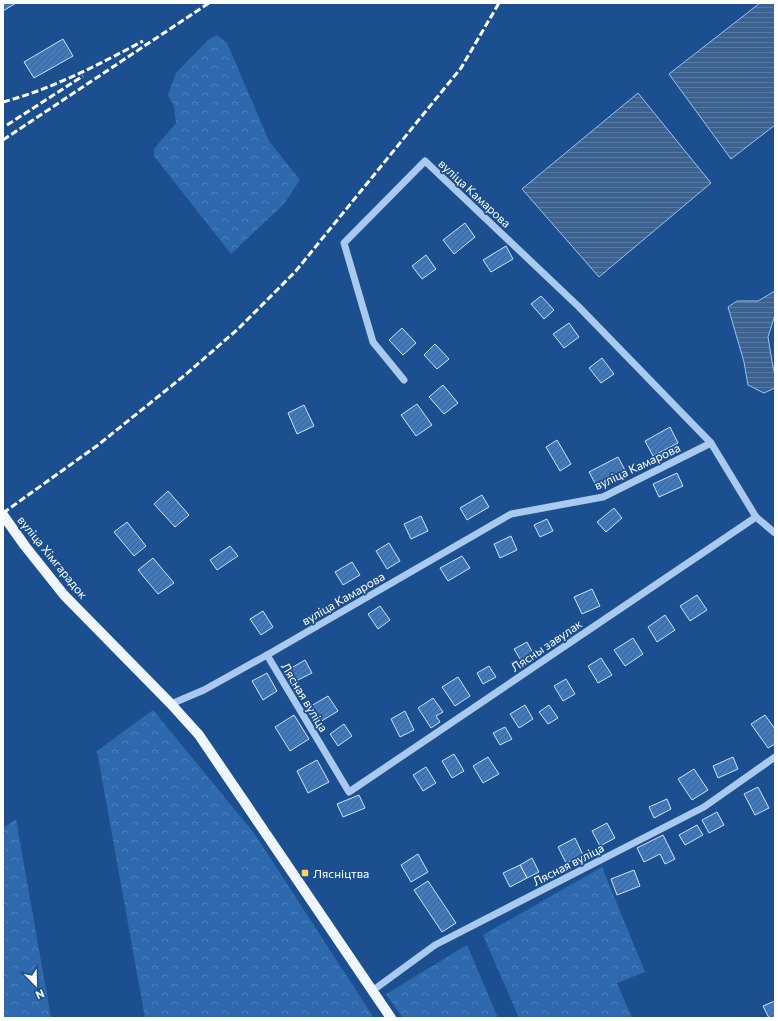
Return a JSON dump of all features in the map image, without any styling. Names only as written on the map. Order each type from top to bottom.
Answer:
[{"type":"main road","name":"вуліца Хімгарадок","points":[[3,515],[25,546],[64,595],[171,704],[199,735],[391,1018]]},
{"type":"street","name":"вуліца Камарова","points":[[171,704],[204,690],[267,655],[511,514],[603,497],[711,443],[579,307],[425,161],[344,243],[373,342],[404,380]]},
{"type":"street","points":[[711,443],[756,517],[775,533]]},
{"type":"street","name":"Лясны завулак","points":[[349,792],[756,517]]},
{"type":"street","name":"Лясная вуліца","points":[[267,655],[349,792]]},
{"type":"street","name":"Лясная вуліца","points":[[372,991],[435,945],[704,807],[775,757]]},
{"type":"green space","points":[[217,35],[227,43],[269,141],[300,180],[284,204],[231,254],[154,156],[154,149],[176,123],[174,106],[168,95],[176,73],[208,40]]},
{"type":"green space","points":[[153,710],[254,833],[374,1018],[145,1018],[97,751]]},
{"type":"green space","points":[[16,819],[51,1018],[3,1018],[3,828]]},
{"type":"green space","points":[[602,867],[645,972],[617,983],[632,1018],[519,1018],[483,935]]},
{"type":"green space","points":[[467,945],[498,1018],[403,1018],[386,994]]},
{"type":"shaded area","points":[[760,3],[775,3],[775,125],[731,159],[669,74]]},
{"type":"shaded area","points":[[638,93],[711,183],[599,277],[522,189]]},
{"type":"shaded area","points":[[775,291],[775,315],[768,337],[775,375],[775,388],[764,393],[748,385],[744,362],[728,307],[737,301],[758,301]]},
{"type":"building","points":[[3,3],[16,3],[3,11]]},
{"type":"building","points":[[63,39],[73,56],[34,78],[24,62]]},
{"type":"building","points":[[465,223],[475,237],[454,254],[443,240]]},
{"type":"building","points":[[506,246],[513,259],[491,272],[483,260]]},
{"type":"building","points":[[426,255],[436,269],[422,279],[412,266]]},
{"type":"building","points":[[541,296],[554,310],[544,319],[531,304]]},
{"type":"building","points":[[569,323],[579,337],[564,348],[553,334]]},
{"type":"building","points":[[402,328],[416,343],[403,355],[389,340]]},
{"type":"building","points":[[435,344],[449,359],[437,369],[424,355]]},
{"type":"building","points":[[602,358],[614,374],[601,383],[589,368]]},
{"type":"building","points":[[443,385],[458,403],[444,414],[429,397]]},
{"type":"building","points":[[417,404],[432,425],[416,436],[401,415]]},
{"type":"building","points":[[304,405],[314,426],[297,434],[288,413]]},
{"type":"building","points":[[670,427],[678,443],[653,456],[645,441]]},
{"type":"building","points":[[557,440],[571,464],[560,471],[546,447]]},
{"type":"building","points":[[618,457],[626,472],[597,487],[589,472]]},
{"type":"building","points":[[677,473],[683,486],[659,497],[653,484]]},
{"type":"building","points":[[168,491],[189,515],[175,527],[154,504]]},
{"type":"building","points":[[482,495],[489,507],[467,520],[460,508]]},
{"type":"building","points":[[614,508],[622,518],[606,532],[597,522]]},
{"type":"building","points":[[421,516],[428,531],[411,539],[404,524]]},
{"type":"building","points":[[547,519],[553,531],[540,537],[534,525]]},
{"type":"building","points":[[127,522],[146,546],[134,556],[114,532]]},
{"type":"building","points":[[511,536],[517,550],[500,558],[494,544]]},
{"type":"building","points":[[389,543],[400,561],[387,569],[376,551]]},
{"type":"building","points":[[230,546],[238,556],[217,570],[210,560]]},
{"type":"building","points":[[462,556],[470,568],[448,581],[440,568]]},
{"type":"building","points":[[153,558],[174,583],[158,594],[138,570]]},
{"type":"building","points":[[352,562],[360,575],[343,585],[335,572]]},
{"type":"building","points":[[592,589],[600,606],[582,614],[574,597]]},
{"type":"building","points":[[697,595],[707,610],[690,621],[680,606]]},
{"type":"building","points":[[380,606],[390,620],[378,629],[368,614]]},
{"type":"building","points":[[263,611],[273,627],[261,635],[250,619]]},
{"type":"building","points":[[665,615],[675,630],[657,642],[648,627]]},
{"type":"building","points":[[633,638],[643,654],[625,666],[614,650]]},
{"type":"building","points":[[527,642],[534,655],[522,662],[514,649]]},
{"type":"building","points":[[601,658],[612,675],[598,683],[588,666]]},
{"type":"building","points":[[305,660],[312,673],[294,682],[288,670]]},
{"type":"building","points":[[489,666],[496,677],[483,684],[477,673]]},
{"type":"building","points":[[267,673],[277,691],[263,700],[252,681]]},
{"type":"building","points":[[458,677],[470,696],[455,706],[442,687]]},
{"type":"building","points":[[566,679],[575,694],[563,701],[554,686]]},
{"type":"building","points":[[328,696],[338,711],[320,722],[311,706]]},
{"type":"building","points":[[433,698],[443,712],[436,716],[440,722],[431,728],[418,708]]},
{"type":"building","points":[[525,705],[533,719],[519,728],[510,714]]},
{"type":"building","points":[[549,705],[558,718],[548,724],[539,712]]},
{"type":"building","points":[[405,711],[414,730],[400,737],[391,719]]},
{"type":"building","points":[[294,715],[309,739],[290,751],[275,727]]},
{"type":"building","points":[[765,715],[775,729],[775,744],[768,748],[751,724]]},
{"type":"building","points":[[344,724],[352,736],[338,746],[330,734]]},
{"type":"building","points":[[505,727],[512,739],[500,745],[493,733]]},
{"type":"building","points":[[454,754],[464,771],[452,778],[442,761]]},
{"type":"building","points":[[488,757],[499,774],[483,783],[473,766]]},
{"type":"building","points":[[733,757],[738,769],[718,778],[713,766]]},
{"type":"building","points":[[317,760],[329,782],[308,793],[297,771]]},
{"type":"building","points":[[426,767],[436,783],[423,791],[413,775]]},
{"type":"building","points":[[694,769],[708,790],[692,800],[678,779]]},
{"type":"building","points":[[758,787],[769,808],[755,815],[744,794]]},
{"type":"building","points":[[359,795],[365,808],[343,817],[337,804]]},
{"type":"building","points":[[667,799],[671,809],[654,818],[649,807]]},
{"type":"building","points":[[717,812],[724,825],[709,833],[702,820]]},
{"type":"building","points":[[607,823],[615,838],[600,846],[592,831]]},
{"type":"building","points":[[697,825],[703,835],[685,845],[679,835]]},
{"type":"building","points":[[663,835],[675,859],[665,864],[660,854],[644,862],[637,848]]},
{"type":"building","points":[[575,838],[583,855],[566,863],[558,847]]},
{"type":"building","points":[[418,854],[428,872],[411,882],[401,865]]},
{"type":"building","points":[[532,858],[539,872],[527,878],[520,865]]},
{"type":"building","points":[[520,865],[527,878],[510,887],[503,873]]},
{"type":"building","points":[[634,870],[640,886],[617,895],[611,879]]},
{"type":"building","points":[[428,881],[456,923],[442,932],[414,890]]},
{"type":"building","points":[[775,1001],[775,1018],[769,1018],[763,1006]]},
{"type":"railway","points":[[3,140],[209,3]]},
{"type":"railway","points":[[3,513],[98,445],[185,375],[238,329],[295,272],[461,68],[499,3]]},
{"type":"railway","points":[[3,102],[21,97],[57,83],[143,41]]},
{"type":"railway","points":[[7,125],[83,76]]},
{"type":"place","name":"Лясніцтва","points":[[305,873]]}]
